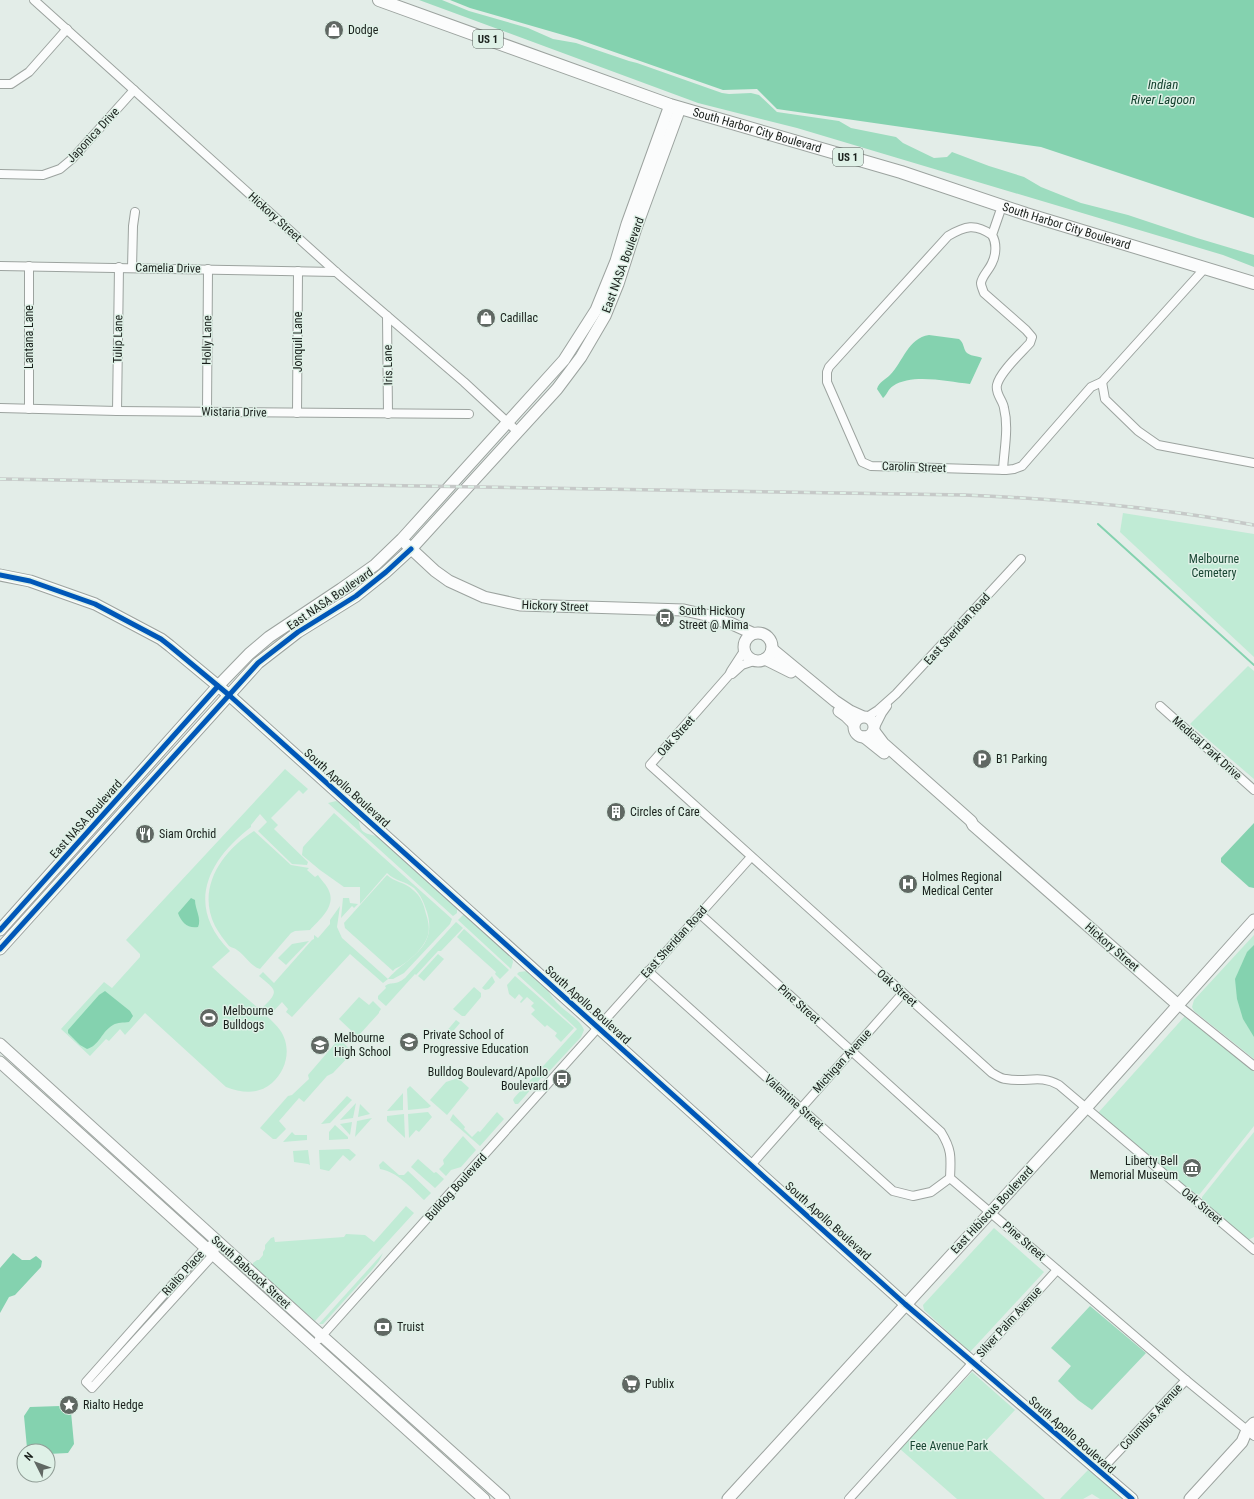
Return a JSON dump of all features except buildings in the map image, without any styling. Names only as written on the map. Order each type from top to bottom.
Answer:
[{"type":"main road","name":"South Harbor City Boulevard","points":[[379,0],[675,106],[901,172],[1002,206],[1254,283]]},
{"type":"main road","name":"East NASA Boulevard","points":[[0,930],[218,686],[249,654],[291,621],[342,589],[369,569],[402,539],[564,360],[596,310],[616,261],[627,224],[675,106]]},
{"type":"main road","name":"East NASA Boulevard","points":[[0,949],[258,664],[298,632],[356,596],[412,549],[557,388],[581,357],[605,316],[618,284],[675,106]]},
{"type":"main road","name":"Hickory Street","points":[[402,539],[435,571],[449,581],[488,598],[520,605],[684,610],[730,623],[752,633]]},
{"type":"main road","name":"South Apollo Boulevard","points":[[0,575],[30,581],[95,604],[161,639],[229,695],[905,1304],[1132,1499]]},
{"type":"main road","points":[[291,621],[298,632]]},
{"type":"main road","name":"Hickory Street","points":[[726,623],[738,633],[744,647]]},
{"type":"main road","points":[[759,660],[770,654],[772,649],[772,642],[767,636],[760,632],[752,633],[747,637],[744,647],[748,657],[791,672],[820,698],[846,716],[873,721],[871,732],[856,733],[854,729],[861,719]]},
{"type":"main road","points":[[772,649],[839,704],[861,719]]},
{"type":"main road","name":"Hickory Street","points":[[871,732],[921,781],[971,821],[973,825],[1178,1005]]},
{"type":"main road","name":"East Hibiscus Boulevard","points":[[728,1499],[1086,1108],[1254,920]]},
{"type":"main road","name":"South Babcock Street","points":[[0,1044],[504,1499]]},
{"type":"main road","name":"South Babcock Street","points":[[0,1062],[484,1499]]},
{"type":"main road","points":[[1190,1499],[1252,1430]]},
{"type":"main road","points":[[447,1466],[463,1476],[481,1479]]},
{"type":"main road","points":[[466,1483],[475,1484],[494,1490]]},
{"type":"street","name":"Hickory Street","points":[[34,0],[336,272],[464,382],[518,432]]},
{"type":"street","points":[[0,84],[11,84],[29,72],[67,29]]},
{"type":"street","name":"Japonica Drive","points":[[0,174],[43,175],[60,169],[72,159],[134,90]]},
{"type":"street","points":[[1002,206],[992,235],[996,250],[993,263],[983,278],[981,284],[984,293],[1032,336],[1030,343],[1000,378],[997,386],[999,397],[1004,407],[1006,425],[1003,470]]},
{"type":"street","points":[[132,268],[133,226],[135,212]]},
{"type":"street","name":"Carolin Street","points":[[992,235],[976,227],[962,228],[948,236],[829,367],[827,372],[827,382],[862,462],[871,466],[1003,470],[1014,470],[1022,466],[1091,387],[1102,382],[1205,268]]},
{"type":"street","name":"Camelia Drive","points":[[0,266],[336,272]]},
{"type":"street","name":"Lantana Lane","points":[[29,266],[29,409]]},
{"type":"street","name":"Tulip Lane","points":[[117,411],[119,267]]},
{"type":"street","name":"Holly Lane","points":[[206,412],[208,269]]},
{"type":"street","name":"Jonquil Lane","points":[[297,413],[298,271]]},
{"type":"street","name":"Iris Lane","points":[[387,316],[388,414]]},
{"type":"street","points":[[1102,382],[1105,399],[1138,431],[1158,444],[1254,463]]},
{"type":"street","name":"Wistaria Drive","points":[[0,408],[117,411],[468,414]]},
{"type":"street","name":"East Sheridan Road","points":[[871,732],[892,699],[1021,559]]},
{"type":"street","name":"Oak Street","points":[[730,676],[731,671],[744,647]]},
{"type":"street","name":"Oak Street","points":[[759,660],[742,665],[730,676],[650,765],[751,858],[992,1073],[1005,1079],[1043,1079],[1051,1080],[1059,1085],[1254,1250]]},
{"type":"street","name":"East Sheridan Road","points":[[861,719],[878,710],[888,700],[892,699]]},
{"type":"street","name":"Medical Park Drive","points":[[1160,706],[1254,790]]},
{"type":"street","name":"East Sheridan Road","points":[[598,1027],[751,858]]},
{"type":"street","name":"Pine Street","points":[[700,914],[941,1132],[949,1145],[951,1160],[950,1178],[1186,1380],[1252,1430]]},
{"type":"street","name":"Valentine Street","points":[[648,971],[893,1191],[914,1196],[931,1192],[950,1178]]},
{"type":"street","name":"Michigan Avenue","points":[[751,1165],[903,993]]},
{"type":"street","name":"Hickory Street","points":[[1178,1005],[1254,1066]]},
{"type":"street","name":"Bulldog Boulevard","points":[[313,1346],[598,1027]]},
{"type":"street","name":"Rialto Place","points":[[209,1252],[184,1271],[86,1382],[92,1388],[192,1278],[209,1252],[218,1242]]},
{"type":"street","name":"Silver Palm Avenue","points":[[849,1499],[1057,1270]]},
{"type":"street","points":[[184,1271],[192,1278]]},
{"type":"street","points":[[146,1314],[153,1321]]},
{"type":"street","name":"Columbus Avenue","points":[[1100,1472],[1186,1380]]},
{"type":"green space","name":"Melbourne Cemetery","points":[[1123,513],[1254,534],[1254,657],[1120,532]]},
{"type":"green space","points":[[1248,666],[1254,671],[1254,779],[1190,724]]},
{"type":"green space","points":[[285,769],[308,789],[303,794],[299,790],[271,818],[278,825],[274,829],[308,862],[307,865],[292,864],[258,831],[267,822],[260,814],[251,827],[223,854],[213,869],[207,885],[205,901],[208,917],[216,934],[230,951],[212,967],[272,1021],[284,1037],[287,1051],[286,1058],[277,1078],[267,1087],[256,1091],[244,1092],[226,1087],[145,1013],[125,1035],[120,1029],[109,1041],[106,1039],[90,1056],[61,1029],[104,982],[112,988],[140,957],[140,954],[126,940]]},
{"type":"green space","points":[[336,801],[357,817],[362,831],[379,838],[457,907],[457,913],[453,916],[328,803]]},
{"type":"green space","points":[[334,813],[452,919],[450,924],[404,973],[393,979],[388,979],[412,958],[425,944],[429,925],[426,909],[420,896],[414,888],[393,878],[387,873],[360,904],[360,887],[344,887],[302,855],[303,847]]},
{"type":"green space","points":[[254,831],[291,865],[309,868],[307,870],[315,877],[318,875],[327,887],[331,897],[326,913],[310,930],[295,931],[291,933],[260,969],[253,965],[236,949],[229,946],[223,939],[215,926],[210,912],[209,898],[215,872],[223,860],[242,839]]},
{"type":"green space","points":[[387,875],[410,887],[416,892],[422,901],[429,927],[428,935],[418,952],[393,971],[345,928],[344,923]]},
{"type":"green space","points":[[343,898],[349,898],[350,903],[358,904],[354,908],[352,906],[341,918]]},
{"type":"green space","points":[[340,906],[337,927],[342,938],[388,979],[383,983],[350,954],[292,1017],[286,1012],[288,1009],[282,1002],[270,1015],[263,1007],[272,997],[274,991],[269,984],[259,976],[263,972],[274,983],[314,939],[314,935],[318,938],[330,924],[330,920]]},
{"type":"green space","points":[[464,914],[512,958],[513,962],[511,969],[458,920]]},
{"type":"green space","points":[[456,922],[463,928],[441,951],[438,951],[416,975],[415,974],[386,1006],[378,999],[378,996],[386,988],[385,986],[399,982],[405,978]]},
{"type":"green space","points":[[464,929],[509,970],[500,979],[495,974],[496,972],[457,937]]},
{"type":"green space","points":[[1254,935],[1254,1059],[1194,1011],[1192,1007],[1194,1000]]},
{"type":"green space","points":[[309,941],[286,965],[278,958],[292,944]]},
{"type":"green space","points":[[438,954],[444,959],[424,981],[418,976]]},
{"type":"green space","points":[[527,971],[532,973],[540,980],[557,1003],[579,1022],[584,1030],[581,1037],[543,1078],[541,1078],[518,1104],[515,1104],[513,1100],[514,1098],[577,1029],[517,974],[519,972]]},
{"type":"green space","points":[[492,976],[495,982],[489,989],[485,990],[482,988]]},
{"type":"green space","points":[[515,976],[574,1028],[561,1042],[555,1036],[557,1033],[547,1025],[545,1027],[531,1014],[535,1010],[531,1006],[534,1003],[527,997],[521,1003],[520,1002],[523,998],[519,994],[515,999],[509,994],[507,985]]},
{"type":"green space","points":[[474,987],[481,993],[481,997],[465,1016],[462,1016],[453,1009]]},
{"type":"green space","points":[[359,997],[369,1005],[373,1001],[381,1009],[359,1035],[356,1035],[339,1019]]},
{"type":"green space","points":[[1185,1016],[1254,1071],[1254,1126],[1199,1195],[1199,1199],[1098,1113]]},
{"type":"green space","points":[[456,1020],[460,1023],[449,1036],[445,1033]]},
{"type":"green space","points":[[339,1039],[353,1052],[333,1073],[327,1076],[304,1102],[299,1098],[279,1121],[286,1129],[276,1139],[273,1139],[260,1128],[288,1096],[292,1095],[309,1079],[308,1075]]},
{"type":"green space","points":[[458,1078],[469,1088],[447,1115],[430,1100],[446,1082]]},
{"type":"green space","points":[[410,1086],[431,1106],[428,1108],[408,1110],[407,1089]]},
{"type":"green space","points":[[403,1093],[403,1110],[387,1111]]},
{"type":"green space","points":[[347,1096],[352,1100],[330,1123],[321,1124]]},
{"type":"green space","points":[[356,1103],[353,1118],[340,1120]]},
{"type":"green space","points":[[360,1104],[370,1114],[358,1117]]},
{"type":"green space","points":[[428,1112],[432,1117],[419,1132],[416,1130],[409,1138],[408,1114]]},
{"type":"green space","points":[[497,1112],[504,1119],[480,1146],[450,1120],[453,1114],[472,1137],[478,1131],[480,1132]]},
{"type":"green space","points":[[404,1114],[405,1138],[387,1121],[387,1116]]},
{"type":"green space","points":[[372,1118],[355,1137],[357,1121]]},
{"type":"green space","points":[[352,1122],[350,1135],[340,1124]]},
{"type":"green space","points":[[335,1125],[348,1137],[348,1139],[329,1140],[329,1132]]},
{"type":"green space","points":[[292,1132],[295,1135],[307,1135],[307,1140],[283,1142]]},
{"type":"green space","points":[[1254,1132],[1254,1237],[1248,1240],[1202,1201],[1202,1197]]},
{"type":"green space","points":[[463,1136],[476,1150],[461,1167],[451,1170],[446,1176],[439,1169],[444,1164],[443,1160]]},
{"type":"green space","points":[[349,1149],[356,1155],[350,1161],[343,1155],[329,1171],[320,1169],[319,1150]]},
{"type":"green space","points":[[308,1150],[310,1165],[294,1162],[293,1151]]},
{"type":"green space","points":[[418,1159],[434,1173],[436,1172],[444,1179],[435,1188],[411,1167]]},
{"type":"green space","points":[[383,1161],[399,1175],[404,1175],[408,1171],[431,1193],[424,1200],[393,1173],[380,1169],[379,1165]]},
{"type":"green space","points":[[406,1206],[414,1213],[315,1321],[253,1266],[253,1263],[259,1260],[263,1255],[265,1245],[271,1238],[274,1237],[275,1242],[344,1237],[346,1234],[365,1235],[374,1242]]},
{"type":"green space","points":[[994,1228],[1044,1272],[970,1352],[924,1310],[923,1305]]},
{"type":"green space","points":[[383,1253],[372,1270],[323,1324],[319,1324]]},
{"type":"green space","name":"Fee Avenue Park","points":[[972,1372],[1015,1410],[983,1444],[1045,1499],[957,1499],[900,1449]]},
{"type":"green space","points":[[1088,1470],[1091,1472],[1092,1470],[1127,1499],[1100,1499],[1092,1494],[1083,1499],[1060,1499]]},
{"type":"shaded area","points":[[419,0],[442,0],[469,11],[528,28],[553,39],[576,43],[722,93],[751,93],[759,95],[777,112],[839,121],[851,128],[896,137],[903,143],[934,158],[947,157],[952,152],[1024,177],[1041,187],[1081,203],[1128,215],[1254,255],[1254,267],[1223,255],[797,128],[698,103]]},
{"type":"shaded area","points":[[1090,1306],[1146,1353],[1092,1410],[1078,1400],[1058,1381],[1071,1366],[1051,1348]]},
{"type":"water","name":"Indian River Lagoon","points":[[450,0],[1254,0],[1254,218],[1041,147],[777,109],[757,89],[723,90],[577,39],[470,8]]},
{"type":"water","points":[[929,335],[959,339],[967,353],[982,358],[970,384],[931,379],[910,380],[893,386],[883,398],[877,389],[879,385],[895,370],[906,351],[916,341]]},
{"type":"water","points":[[1254,823],[1254,888],[1249,887],[1221,862],[1221,858]]},
{"type":"water","points":[[191,898],[195,900],[199,917],[198,927],[191,927],[185,924],[178,913]]},
{"type":"water","points":[[1254,945],[1254,1037],[1243,1019],[1237,999],[1235,979],[1247,952]]},
{"type":"water","points":[[105,991],[130,1011],[133,1016],[129,1022],[117,1023],[113,1025],[95,1045],[87,1049],[80,1045],[68,1033],[68,1030],[99,995]]},
{"type":"water","points":[[13,1253],[22,1260],[30,1260],[36,1256],[42,1261],[41,1267],[15,1295],[9,1297],[0,1313],[0,1268]]},
{"type":"water","points":[[60,1406],[71,1412],[74,1444],[68,1453],[56,1454],[56,1443],[27,1443],[24,1416],[30,1407]]},
{"type":"waterway","points":[[1098,524],[1254,665]]},
{"type":"railway","points":[[0,479],[964,495],[1109,505],[1182,513],[1254,525]]},
{"type":"cycle path","points":[[0,949],[258,663],[298,632],[356,596],[386,572],[411,549]]},
{"type":"cycle path","points":[[0,575],[30,581],[95,604],[161,639],[170,646],[229,695],[905,1304],[1132,1499]]},
{"type":"cycle path","points":[[0,930],[218,686]]},
{"type":"place","name":"Dodge","points":[[334,30]]},
{"type":"place","name":"Cadillac","points":[[486,318]]},
{"type":"place","name":"South Hickory Street @ Mima","points":[[665,618]]},
{"type":"place","name":"B1 Parking","points":[[982,759]]},
{"type":"place","name":"Circles of Care","points":[[616,812]]},
{"type":"place","name":"Siam Orchid","points":[[145,834]]},
{"type":"place","name":"Holmes Regional Medical Center","points":[[908,884]]},
{"type":"place","name":"Melbourne Bulldogs","points":[[209,1018]]},
{"type":"place","name":"Private School of Progressive Education","points":[[409,1042]]},
{"type":"place","name":"Melbourne High School","points":[[320,1045]]},
{"type":"place","name":"Bulldog Boulevard/Apollo Boulevard","points":[[562,1079]]},
{"type":"place","name":"Liberty Bell Memorial Museum","points":[[1192,1168]]},
{"type":"place","name":"Truist","points":[[383,1327]]},
{"type":"place","name":"Publix","points":[[631,1384]]},
{"type":"place","name":"Rialto Hedge","points":[[69,1405]]}]
